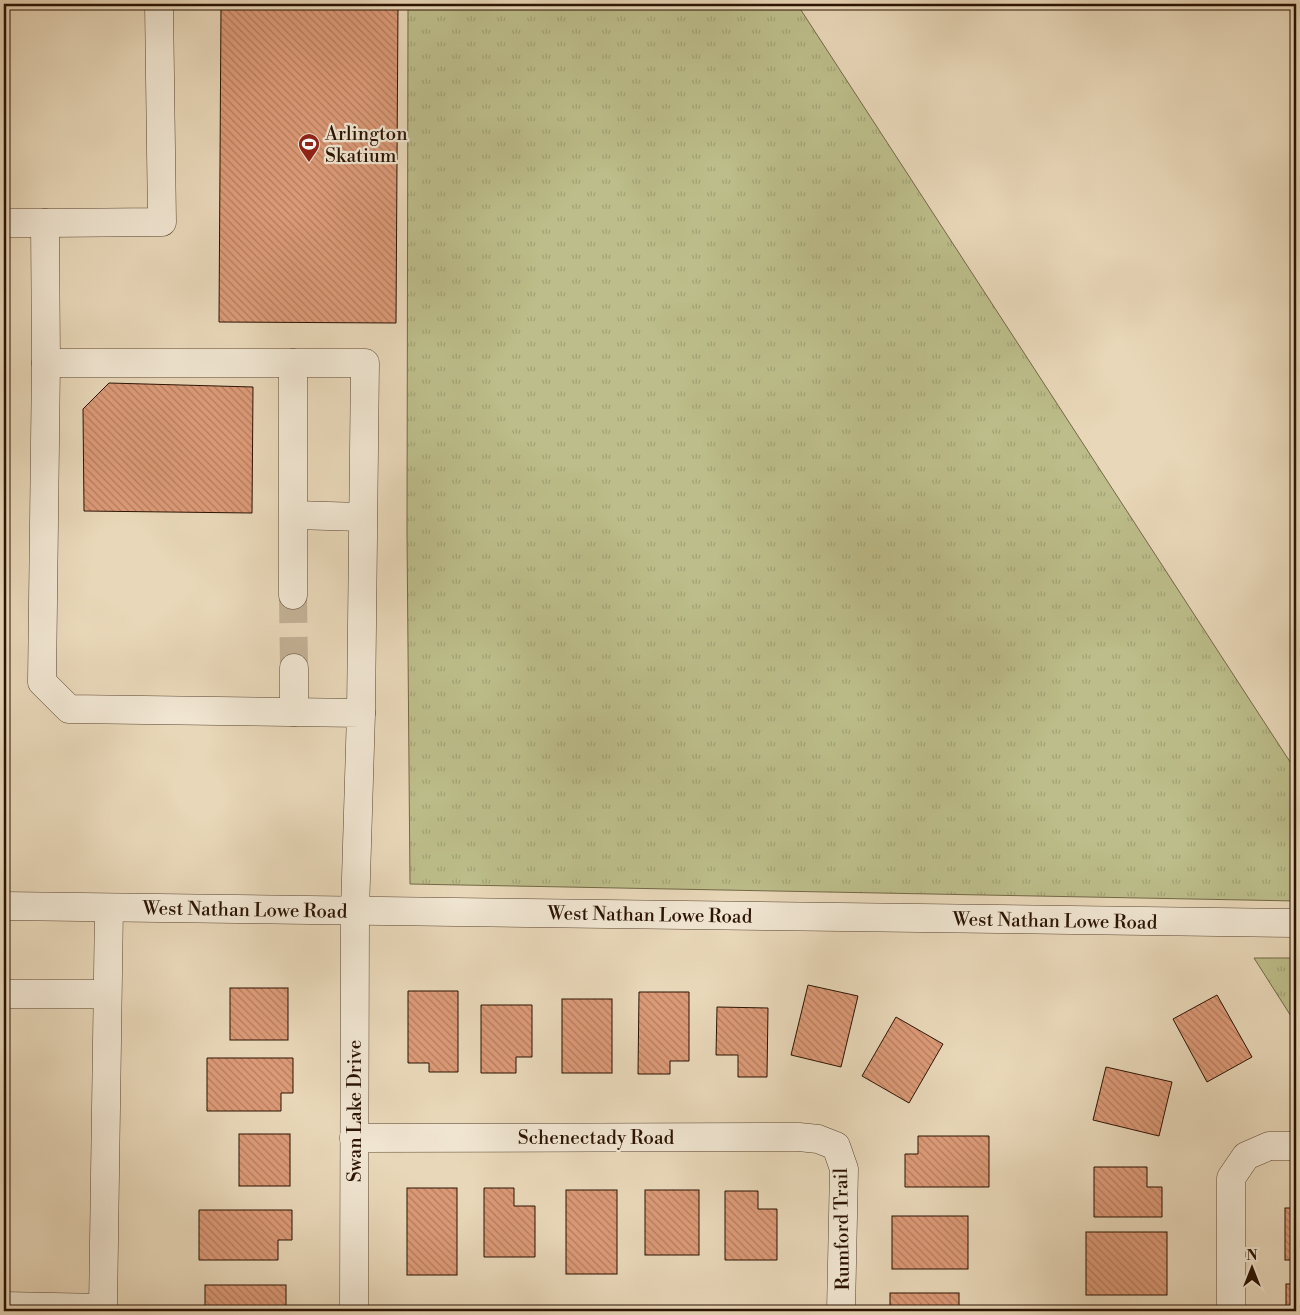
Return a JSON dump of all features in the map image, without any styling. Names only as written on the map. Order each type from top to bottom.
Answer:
[{"type":"street","points":[[4,223],[162,222],[159,4]]},
{"type":"street","points":[[45,223],[46,363],[42,682],[69,709],[360,713]]},
{"type":"street","points":[[46,363],[294,363],[293,595]]},
{"type":"street","name":"Swan Lake Drive","points":[[294,363],[365,363],[355,911],[354,1311]]},
{"type":"street","points":[[294,515],[362,517]]},
{"type":"street","points":[[294,668],[294,712]]},
{"type":"street","name":"West Nathan Lowe Road","points":[[4,906],[1296,923]]},
{"type":"street","points":[[4,1306],[103,1308],[109,908]]},
{"type":"street","points":[[4,994],[107,994]]},
{"type":"street","name":"Schenectady Road","points":[[354,1138],[799,1137],[818,1140],[836,1146]]},
{"type":"street","name":"Rumford Trail","points":[[836,1146],[844,1169],[841,1311]]},
{"type":"street","points":[[1231,1311],[1231,1178],[1246,1156],[1269,1146],[1296,1146]]},
{"type":"green space","points":[[408,4],[797,4],[1296,771],[1296,901],[410,884],[407,532]]},
{"type":"green space","points":[[1254,958],[1296,958],[1296,1024]]},
{"type":"building","name":"Arlington Skatium","points":[[221,4],[398,4],[396,323],[219,322]]},
{"type":"building","points":[[109,383],[253,387],[252,513],[84,511],[83,409]]},
{"type":"building","points":[[808,985],[858,996],[841,1067],[791,1055]]},
{"type":"building","points":[[230,988],[288,988],[288,1040],[230,1040]]},
{"type":"building","points":[[408,991],[458,991],[458,1072],[429,1072],[429,1063],[408,1063]]},
{"type":"building","points":[[639,992],[689,992],[689,1061],[670,1061],[670,1074],[638,1074]]},
{"type":"building","points":[[1217,995],[1252,1057],[1207,1082],[1173,1019]]},
{"type":"building","points":[[562,999],[612,999],[612,1073],[562,1073]]},
{"type":"building","points":[[481,1005],[532,1005],[532,1057],[516,1057],[516,1073],[481,1073]]},
{"type":"building","points":[[717,1007],[768,1008],[767,1077],[738,1077],[738,1055],[716,1055]]},
{"type":"building","points":[[896,1017],[943,1044],[909,1103],[862,1076]]},
{"type":"building","points":[[207,1058],[293,1058],[293,1093],[281,1093],[281,1111],[207,1111]]},
{"type":"building","points":[[1106,1067],[1172,1082],[1159,1136],[1093,1120]]},
{"type":"building","points":[[239,1134],[290,1134],[290,1186],[239,1186]]},
{"type":"building","points":[[918,1136],[989,1136],[989,1187],[905,1187],[905,1154],[918,1154]]},
{"type":"building","points":[[1094,1167],[1147,1167],[1147,1187],[1162,1187],[1162,1217],[1094,1217]]},
{"type":"building","points":[[407,1188],[457,1188],[457,1275],[407,1275]]},
{"type":"building","points":[[484,1188],[514,1188],[514,1206],[535,1206],[535,1257],[484,1257]]},
{"type":"building","points":[[566,1190],[617,1190],[617,1274],[566,1274]]},
{"type":"building","points":[[645,1190],[699,1190],[699,1255],[645,1255]]},
{"type":"building","points":[[725,1191],[758,1191],[758,1209],[777,1209],[777,1260],[725,1260]]},
{"type":"building","points":[[1285,1208],[1296,1208],[1296,1260],[1285,1260]]},
{"type":"building","points":[[199,1210],[292,1210],[292,1240],[278,1240],[278,1260],[199,1260]]},
{"type":"building","points":[[892,1216],[968,1216],[968,1269],[892,1269]]},
{"type":"building","points":[[1086,1232],[1167,1232],[1167,1295],[1086,1295]]},
{"type":"building","points":[[1286,1284],[1296,1284],[1296,1311],[1286,1311]]},
{"type":"building","points":[[205,1285],[286,1285],[286,1311],[205,1311]]},
{"type":"building","points":[[890,1293],[959,1293],[959,1311],[890,1311]]},
{"type":"tunnel","points":[[293,595],[294,668]]},
{"type":"place","name":"Arlington Skatium","points":[[309,163]]}]
